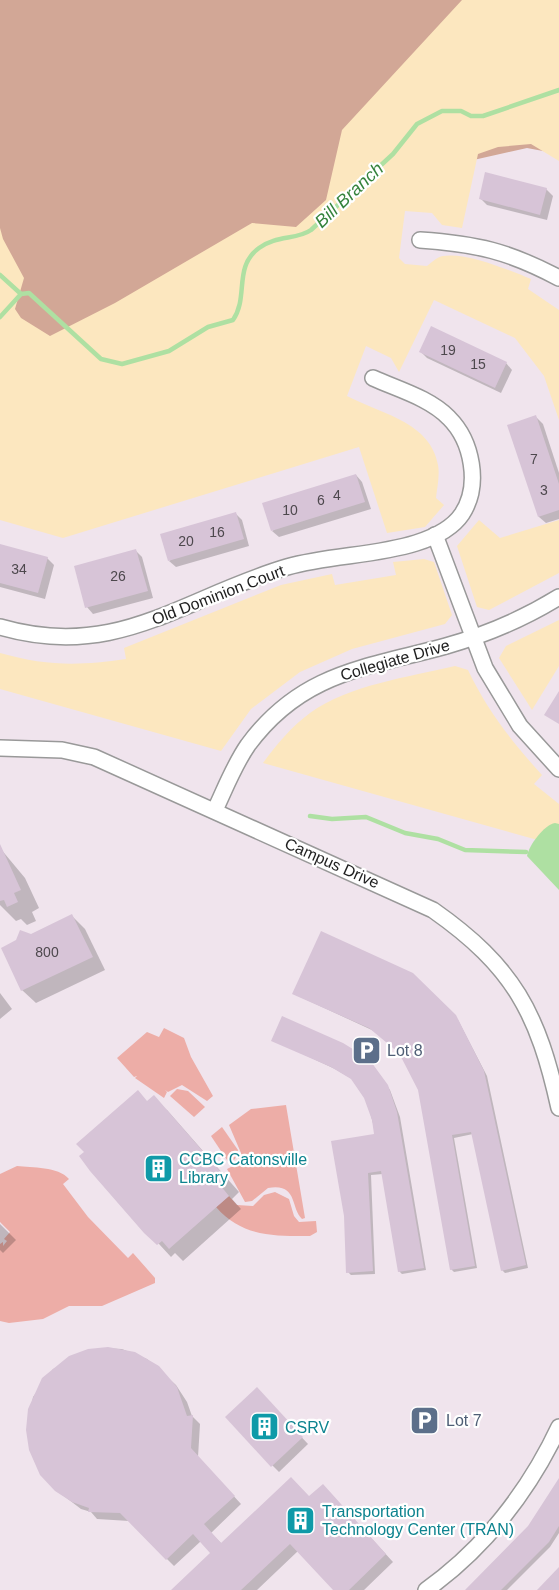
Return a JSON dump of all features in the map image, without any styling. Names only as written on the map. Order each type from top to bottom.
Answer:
[{"type":"street","points":[[420,240],[486,247],[515,256],[559,278]]},
{"type":"street","name":"Old Dominion Court","points":[[0,627],[48,636],[84,638],[111,634],[168,615],[228,588],[272,572],[326,559],[415,543],[450,526],[462,514],[470,494],[472,471],[462,432],[434,405],[373,378]]},
{"type":"street","points":[[435,535],[485,668],[498,693],[520,726],[559,769]]},
{"type":"street","name":"Collegiate Drive","points":[[215,810],[247,746],[265,726],[302,694],[347,671],[474,637],[533,613],[559,597]]},
{"type":"street","name":"Campus Drive","points":[[0,748],[62,750],[93,758],[215,810],[434,910],[469,935],[496,963],[518,991],[536,1024],[548,1059],[559,1108]]},
{"type":"street","points":[[426,1590],[460,1562],[502,1517],[544,1458],[559,1427]]},
{"type":"shaded area","points":[[0,0],[559,0],[559,154],[527,148],[469,161],[0,505]]},
{"type":"shaded area","points":[[462,0],[559,0],[559,161],[531,144],[498,147],[478,154],[462,228],[442,225],[432,213],[405,211],[399,258],[405,264],[427,266],[436,259],[452,255],[487,263],[531,279],[528,289],[559,310],[559,420],[544,376],[515,338],[434,300],[399,372],[391,358],[366,346],[347,396],[415,429],[433,450],[439,469],[436,498],[444,505],[425,527],[387,533],[359,447],[63,538],[0,520],[0,228],[3,239],[24,278],[15,309],[21,318],[50,336],[115,303],[252,223],[296,227],[326,200],[342,130]]},
{"type":"shaded area","points":[[479,520],[500,538],[559,520],[559,573],[489,610],[477,607],[457,546]]},
{"type":"shaded area","points":[[424,559],[434,562],[452,615],[445,624],[352,649],[300,672],[251,709],[221,751],[0,689],[0,653],[63,664],[126,659],[124,648],[281,585],[332,574],[335,585],[396,575],[393,562]]},
{"type":"shaded area","points":[[559,620],[559,666],[532,710],[499,658],[506,646]]},
{"type":"shaded area","points":[[455,666],[468,670],[483,699],[501,725],[542,775],[534,784],[559,804],[559,846],[263,763],[297,724],[325,703],[379,683]]},
{"type":"shaded area","points":[[555,823],[559,824],[559,890],[527,856],[538,836],[546,827]]},
{"type":"shaded area","points":[[164,1028],[184,1038],[191,1057],[213,1096],[207,1101],[182,1085],[168,1092],[165,1090],[167,1092],[164,1098],[135,1078],[137,1076],[134,1077],[117,1058],[147,1032],[159,1037]]},
{"type":"shaded area","points":[[177,1089],[188,1091],[205,1107],[194,1117],[170,1096]]},
{"type":"shaded area","points":[[286,1105],[305,1218],[302,1219],[289,1192],[278,1187],[268,1188],[252,1201],[245,1202],[227,1169],[233,1166],[241,1153],[229,1125],[251,1109]]},
{"type":"shaded area","points":[[222,1127],[238,1150],[235,1159],[229,1163],[211,1136]]},
{"type":"shaded area","points":[[17,1166],[52,1170],[69,1179],[63,1184],[88,1217],[128,1258],[133,1253],[155,1278],[155,1283],[102,1306],[69,1306],[43,1319],[9,1323],[0,1321],[0,1244],[3,1242],[3,1246],[7,1241],[4,1239],[10,1232],[0,1222],[0,1174]]},
{"type":"shaded area","points":[[275,1192],[289,1199],[294,1216],[299,1222],[316,1221],[317,1232],[310,1236],[259,1233],[237,1224],[216,1207],[229,1196],[237,1205],[253,1206],[264,1195]]},
{"type":"building","points":[[485,172],[547,188],[540,215],[479,199]]},
{"type":"building","points":[[431,326],[507,362],[495,388],[419,352]]},
{"type":"building","points":[[536,415],[559,484],[559,510],[538,517],[507,425]]},
{"type":"building","points":[[356,474],[365,502],[271,531],[262,503]]},
{"type":"building","points":[[236,512],[244,539],[168,561],[160,534]]},
{"type":"building","points":[[0,544],[48,557],[38,593],[0,583]]},
{"type":"building","points":[[136,549],[148,591],[85,608],[74,566]]},
{"type":"building","points":[[559,691],[559,724],[544,715]]},
{"type":"building","points":[[0,844],[21,890],[14,893],[18,902],[7,907],[4,900],[0,901]]},
{"type":"building","points":[[72,914],[93,957],[21,991],[1,948],[16,940],[20,930],[31,934]]},
{"type":"building","points":[[321,931],[413,973],[456,1015],[484,1071],[526,1265],[501,1271],[471,1132],[452,1135],[475,1266],[450,1270],[418,1090],[399,1053],[369,1028],[292,994]]},
{"type":"building","points":[[282,1016],[343,1043],[369,1059],[388,1085],[397,1112],[424,1268],[398,1272],[381,1171],[368,1173],[373,1271],[346,1273],[344,1216],[331,1141],[374,1134],[372,1120],[364,1098],[351,1079],[331,1067],[271,1041]]},
{"type":"building","name":"CCBC Catonsville Library","points":[[138,1090],[147,1101],[154,1095],[227,1179],[220,1185],[229,1196],[169,1249],[162,1241],[157,1245],[144,1233],[90,1171],[79,1156],[84,1152],[76,1144]]},
{"type":"building","points":[[108,1347],[135,1352],[159,1366],[177,1387],[187,1416],[193,1415],[191,1448],[235,1496],[204,1524],[221,1543],[291,1477],[309,1496],[323,1484],[386,1554],[349,1590],[333,1590],[290,1544],[241,1590],[171,1590],[210,1553],[193,1534],[166,1560],[120,1513],[88,1512],[89,1508],[72,1502],[55,1491],[40,1475],[29,1450],[26,1430],[28,1409],[42,1378],[69,1356],[88,1349]]},
{"type":"building","name":"CSRV","points":[[257,1387],[303,1437],[271,1467],[225,1417]]},
{"type":"building","points":[[559,1478],[559,1526],[549,1542],[501,1590],[465,1590],[528,1526]]},
{"type":"building","points":[[559,1567],[559,1590],[537,1590]]},
{"type":"waterway","name":"Bill Branch","points":[[0,317],[21,294],[29,293],[101,359],[122,364],[169,351],[208,327],[233,320],[238,311],[246,264],[251,256],[259,248],[272,241],[311,230],[393,154],[417,124],[442,111],[461,111],[471,116],[483,116],[559,90]]},
{"type":"waterway","points":[[0,275],[21,294]]},
{"type":"waterway","points":[[310,816],[332,819],[366,817],[405,833],[438,839],[465,850],[526,852]]},
{"type":"place","name":"Lot 8","points":[[366,1050]]},
{"type":"place","name":"CCBC Catonsville Library","points":[[158,1168]]},
{"type":"place","name":"Lot 7","points":[[425,1420]]},
{"type":"place","name":"CSRV","points":[[264,1427]]},
{"type":"place","name":"Transportation Technology Center (TRAN)","points":[[301,1520]]}]
